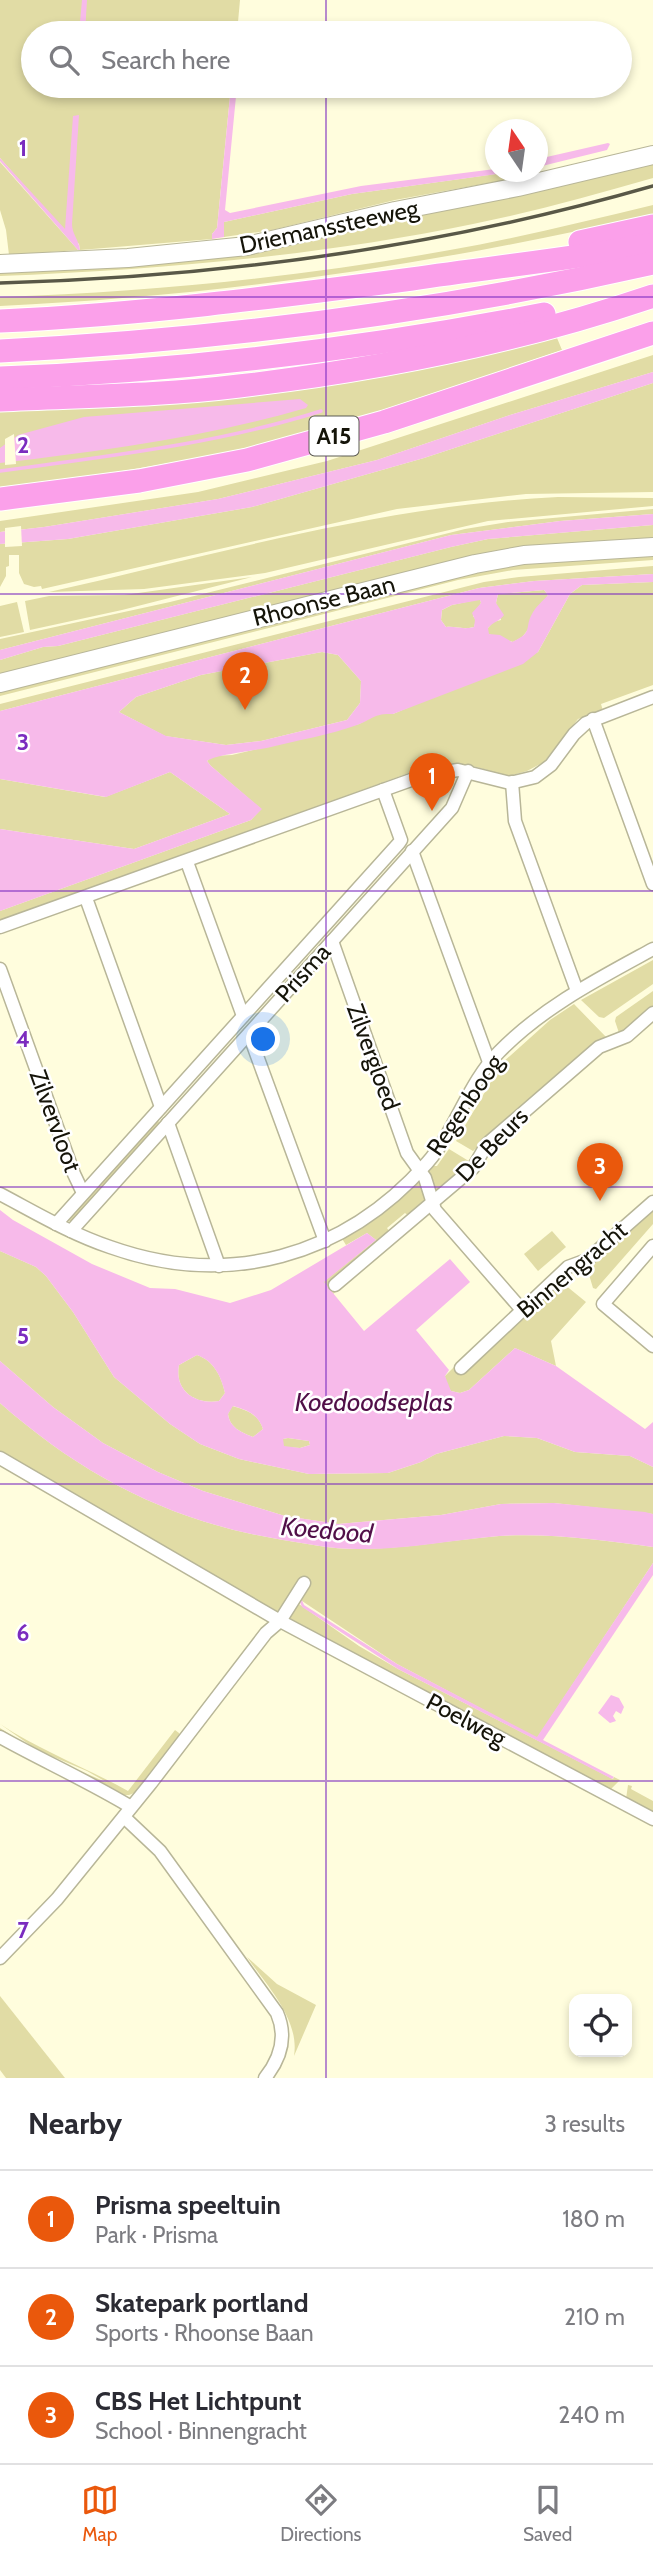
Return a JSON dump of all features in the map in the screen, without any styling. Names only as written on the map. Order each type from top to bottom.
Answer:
[{"type":"highway","points":[[416,278],[653,226]]},
{"type":"highway","points":[[0,321],[127,313],[254,300],[566,260],[653,244]]},
{"type":"highway","points":[[0,351],[106,346],[286,328],[451,304],[653,263]]},
{"type":"highway","points":[[0,378],[190,366],[359,346],[507,321],[653,291]]},
{"type":"highway","points":[[0,400],[146,394],[236,387],[302,378],[416,358],[579,321],[653,296]]},
{"type":"highway","name":"A15","points":[[0,499],[139,481],[247,460],[384,422],[653,333]]},
{"type":"main road","name":"Driemanssteeweg","points":[[0,264],[140,257],[247,246],[653,155]]},
{"type":"main road","name":"Rhoonse Baan","points":[[0,683],[475,564],[524,555],[653,547]]},
{"type":"street","points":[[0,928],[435,772],[468,771],[512,782],[535,777],[548,769],[574,734],[593,719],[653,697]]},
{"type":"street","points":[[593,719],[653,884]]},
{"type":"street","name":"Prisma","points":[[71,1231],[452,808],[468,771]]},
{"type":"street","points":[[512,782],[513,816],[577,991]]},
{"type":"street","name":"Prisma","points":[[57,1224],[401,840],[383,790]]},
{"type":"street","points":[[412,851],[489,1062]]},
{"type":"street","points":[[187,862],[243,1016]]},
{"type":"street","points":[[86,898],[161,1107]]},
{"type":"street","name":"Zilvergloed","points":[[332,941],[407,1153],[425,1178],[435,1210],[522,1310]]},
{"type":"street","name":"Regenboog","points":[[0,1194],[71,1231],[110,1247],[146,1258],[184,1264],[219,1266],[269,1260],[325,1241],[379,1208],[420,1171],[443,1142],[489,1062],[534,1020],[577,991],[653,949]]},
{"type":"street","name":"Zilvervloot","points":[[0,969],[83,1194]]},
{"type":"street","name":"De Beurs","points":[[335,1285],[473,1168],[487,1144],[599,1046],[627,1036],[653,1013]]},
{"type":"street","points":[[249,1034],[325,1241]]},
{"type":"street","points":[[168,1123],[219,1266]]},
{"type":"street","name":"Binnengracht","points":[[461,1368],[568,1266],[587,1260],[653,1202]]},
{"type":"street","name":"Binnengracht","points":[[653,1246],[603,1304],[653,1346]]},
{"type":"street","name":"Poelweg","points":[[0,1458],[279,1622],[653,1819]]},
{"type":"street","points":[[0,1958],[57,1899],[266,1633],[279,1622],[304,1583]]},
{"type":"street","points":[[0,1737],[50,1765],[85,1779],[127,1812],[160,1851],[277,2013],[283,2026],[284,2040],[277,2059],[265,2078]]},
{"type":"shaded area","points":[[0,0],[240,0],[238,21],[21,21],[21,98],[230,98],[217,228],[212,239],[80,250],[79,244],[0,158]]},
{"type":"shaded area","points":[[0,162],[78,250],[9,255],[0,210]]},
{"type":"shaded area","points":[[653,163],[653,178],[518,214],[415,235],[238,260],[0,276],[0,270],[287,245]]},
{"type":"shaded area","points":[[485,176],[485,182],[494,182],[395,200],[272,230],[224,237],[224,222],[352,194]]},
{"type":"shaded area","points":[[653,205],[653,214],[572,232],[329,275],[165,294],[0,306],[0,297],[226,282],[394,260],[501,240]]},
{"type":"shaded area","points":[[557,338],[562,350],[327,428],[148,467],[0,487],[0,406],[422,365]]},
{"type":"shaded area","points":[[653,355],[653,372],[510,415],[377,460],[218,499],[0,532],[0,521],[198,492],[327,461]]},
{"type":"shaded area","points":[[653,383],[653,492],[526,494],[397,509],[42,589],[41,586],[24,584],[19,573],[19,555],[9,555],[9,566],[6,567],[6,576],[0,587],[0,544],[68,539],[252,507],[424,458]]},
{"type":"shaded area","points":[[558,497],[653,498],[653,506],[488,521],[265,573],[144,589],[49,592],[239,547],[365,521],[493,502]]},
{"type":"shaded area","points":[[653,509],[653,514],[560,521],[451,535],[0,650],[0,639],[170,602],[465,529],[508,522]]},
{"type":"shaded area","points":[[653,525],[653,541],[564,547],[0,677],[0,660],[43,647],[58,646],[451,547],[488,539]]},
{"type":"shaded area","points":[[653,554],[653,560],[513,570],[458,580],[0,696],[0,690],[475,570],[516,563]]},
{"type":"shaded area","points":[[653,566],[653,574],[534,581],[479,588],[0,711],[0,704],[484,582]]},
{"type":"shaded area","points":[[252,577],[30,630],[25,601],[49,596],[124,595]]},
{"type":"shaded area","points":[[653,582],[653,685],[601,704],[603,711],[578,719],[544,762],[527,771],[509,776],[469,765],[449,763],[425,767],[0,923],[0,911],[251,820],[261,809],[211,766],[207,761],[212,756],[232,755],[359,724],[379,713],[393,714],[538,652],[570,594],[582,585]]},
{"type":"shaded area","points":[[544,590],[548,595],[522,637],[513,642],[488,634],[488,628],[493,622],[501,620],[496,603],[498,594]]},
{"type":"shaded area","points":[[480,599],[481,603],[473,616],[476,620],[474,627],[446,627],[441,620],[442,610]]},
{"type":"shaded area","points":[[17,602],[24,632],[0,637],[0,606]]},
{"type":"shaded area","points":[[322,652],[338,655],[361,681],[360,703],[347,720],[261,741],[226,745],[165,736],[119,712],[136,697],[201,675]]},
{"type":"shaded area","points":[[170,772],[230,814],[134,849],[0,829],[0,779],[105,797]]},
{"type":"shaded area","points":[[653,960],[653,984],[604,1018],[599,1017],[581,1000]]},
{"type":"shaded area","points":[[653,991],[653,1008],[625,1033],[619,1033],[616,1017]]},
{"type":"shaded area","points":[[574,1004],[607,1038],[601,1039],[473,1151],[456,1141],[502,1063],[550,1020]]},
{"type":"shaded area","points":[[157,1117],[160,1126],[73,1223],[66,1219]]},
{"type":"shaded area","points":[[449,1149],[472,1163],[436,1192],[428,1172],[433,1166],[437,1166]]},
{"type":"shaded area","points":[[415,1181],[422,1181],[429,1200],[410,1217],[405,1213],[387,1228],[391,1234],[333,1284],[338,1290],[333,1294],[323,1282],[376,1240],[367,1233],[346,1245],[341,1237]]},
{"type":"shaded area","points":[[653,1206],[653,1224],[596,1289],[593,1288],[587,1268],[593,1265],[591,1262]]},
{"type":"shaded area","points":[[552,1231],[566,1247],[538,1271],[524,1254]]},
{"type":"shaded area","points":[[0,1251],[36,1267],[46,1276],[73,1312],[114,1377],[170,1424],[200,1444],[239,1459],[309,1474],[388,1473],[436,1454],[504,1436],[537,1438],[575,1452],[630,1456],[653,1467],[653,1514],[554,1503],[501,1504],[441,1515],[338,1524],[285,1516],[203,1491],[158,1472],[103,1443],[53,1407],[0,1361]]},
{"type":"shaded area","points":[[559,1280],[586,1302],[551,1341],[556,1366],[515,1348],[469,1390],[460,1393],[451,1391],[445,1376],[454,1367],[459,1373]]},
{"type":"shaded area","points":[[197,1355],[208,1361],[219,1375],[225,1393],[219,1401],[202,1401],[183,1389],[178,1374],[179,1365]]},
{"type":"shaded area","points":[[0,1403],[64,1453],[97,1474],[167,1508],[242,1532],[347,1549],[393,1548],[518,1535],[576,1538],[653,1547],[653,1563],[537,1738],[397,1664],[302,1601],[299,1604],[359,1646],[398,1669],[613,1779],[614,1777],[620,1780],[610,1790],[291,1620],[290,1614],[282,1611],[275,1615],[0,1453]]},
{"type":"shaded area","points":[[232,1406],[251,1413],[263,1429],[253,1437],[237,1429],[228,1414]]},
{"type":"shaded area","points":[[283,1439],[309,1441],[310,1445],[300,1448],[283,1447]]},
{"type":"shaded area","points":[[0,1724],[128,1791],[175,1730],[180,1737],[139,1791],[119,1795],[0,1733],[0,1728],[39,1753],[108,1783],[37,1750]]},
{"type":"shaded area","points":[[628,1785],[653,1801],[653,1816],[626,1799]]},
{"type":"shaded area","points":[[247,1957],[277,1984],[316,2005],[294,2056],[292,2029],[287,2016]]},
{"type":"shaded area","points":[[0,1996],[65,2078],[6,2078],[0,2070]]},
{"type":"water","points":[[82,0],[87,0],[86,21],[80,21]]},
{"type":"water","points":[[230,98],[236,98],[225,210],[230,213],[361,186],[485,170],[485,176],[352,194],[224,222],[224,237],[212,239],[217,228]]},
{"type":"water","points":[[79,115],[72,224],[78,250],[0,158],[65,229],[73,116]]},
{"type":"water","points":[[610,144],[607,150],[548,165],[548,157]]},
{"type":"water","points":[[653,372],[653,383],[424,458],[252,507],[68,539],[0,544],[0,532],[218,499],[377,460],[510,415]]},
{"type":"water","points":[[300,399],[308,405],[306,408],[230,427],[116,448],[0,463],[0,448],[18,435],[84,417]]},
{"type":"water","points":[[653,514],[653,525],[488,539],[451,547],[58,646],[43,647],[0,660],[0,650],[451,535],[560,521]]},
{"type":"water","points":[[653,574],[653,582],[582,585],[570,594],[538,652],[523,664],[393,714],[377,715],[346,729],[207,761],[262,809],[251,820],[0,911],[0,829],[134,849],[230,814],[170,772],[106,797],[0,779],[0,711],[479,588],[534,581]],"holes":[[[544,590],[548,595],[533,611],[526,632],[512,642],[500,635],[489,634],[488,628],[504,615],[496,603],[498,594]],[[480,600],[481,603],[472,613],[474,627],[446,627],[441,620],[442,610],[452,605]],[[322,652],[338,655],[361,681],[360,703],[347,720],[261,741],[226,745],[166,736],[119,712],[136,697],[201,675]]]},
{"type":"water","name":"Koedoodseplas","points":[[0,1210],[92,1264],[150,1288],[175,1289],[230,1303],[271,1290],[367,1233],[376,1240],[324,1282],[364,1331],[450,1259],[470,1282],[416,1330],[449,1370],[445,1376],[451,1391],[460,1393],[469,1390],[515,1348],[556,1366],[645,1429],[653,1422],[653,1467],[630,1456],[575,1452],[537,1438],[504,1436],[436,1454],[388,1473],[309,1474],[239,1459],[200,1444],[170,1424],[114,1377],[73,1312],[46,1276],[36,1267],[0,1251]],"holes":[[[197,1355],[208,1361],[219,1375],[225,1393],[219,1401],[202,1401],[183,1389],[178,1374],[179,1365]],[[233,1406],[243,1409],[255,1416],[263,1429],[253,1437],[234,1426],[228,1414]],[[283,1439],[309,1441],[310,1445],[300,1448],[284,1446]]]},
{"type":"water","name":"Koedood","points":[[0,1361],[53,1407],[103,1443],[158,1472],[203,1491],[285,1516],[338,1524],[441,1515],[501,1504],[554,1503],[653,1514],[653,1547],[576,1538],[518,1535],[393,1548],[347,1549],[242,1532],[167,1508],[97,1474],[64,1453],[0,1403]]},
{"type":"water","points":[[653,1563],[653,1575],[543,1740],[614,1777],[612,1779],[398,1669],[302,1607],[299,1600],[301,1598],[304,1605],[397,1664],[537,1737]]},
{"type":"water","points":[[611,1695],[619,1698],[624,1707],[621,1714],[616,1711],[613,1716],[616,1721],[610,1723],[598,1713]]},
{"type":"pier","points":[[14,434],[16,464],[5,465],[5,439]]},
{"type":"pier","points":[[21,526],[22,546],[5,547],[5,528]]},
{"type":"waterway","points":[[0,471],[202,441],[321,411]]},
{"type":"railway","points":[[0,283],[165,274],[330,255],[492,226],[653,186]]},
{"type":"place","name":"Skatepark portland","points":[[245,710]]},
{"type":"place","name":"Prisma speeltuin","points":[[432,811]]},
{"type":"place","name":"CBS Het Lichtpunt","points":[[600,1201]]}]
